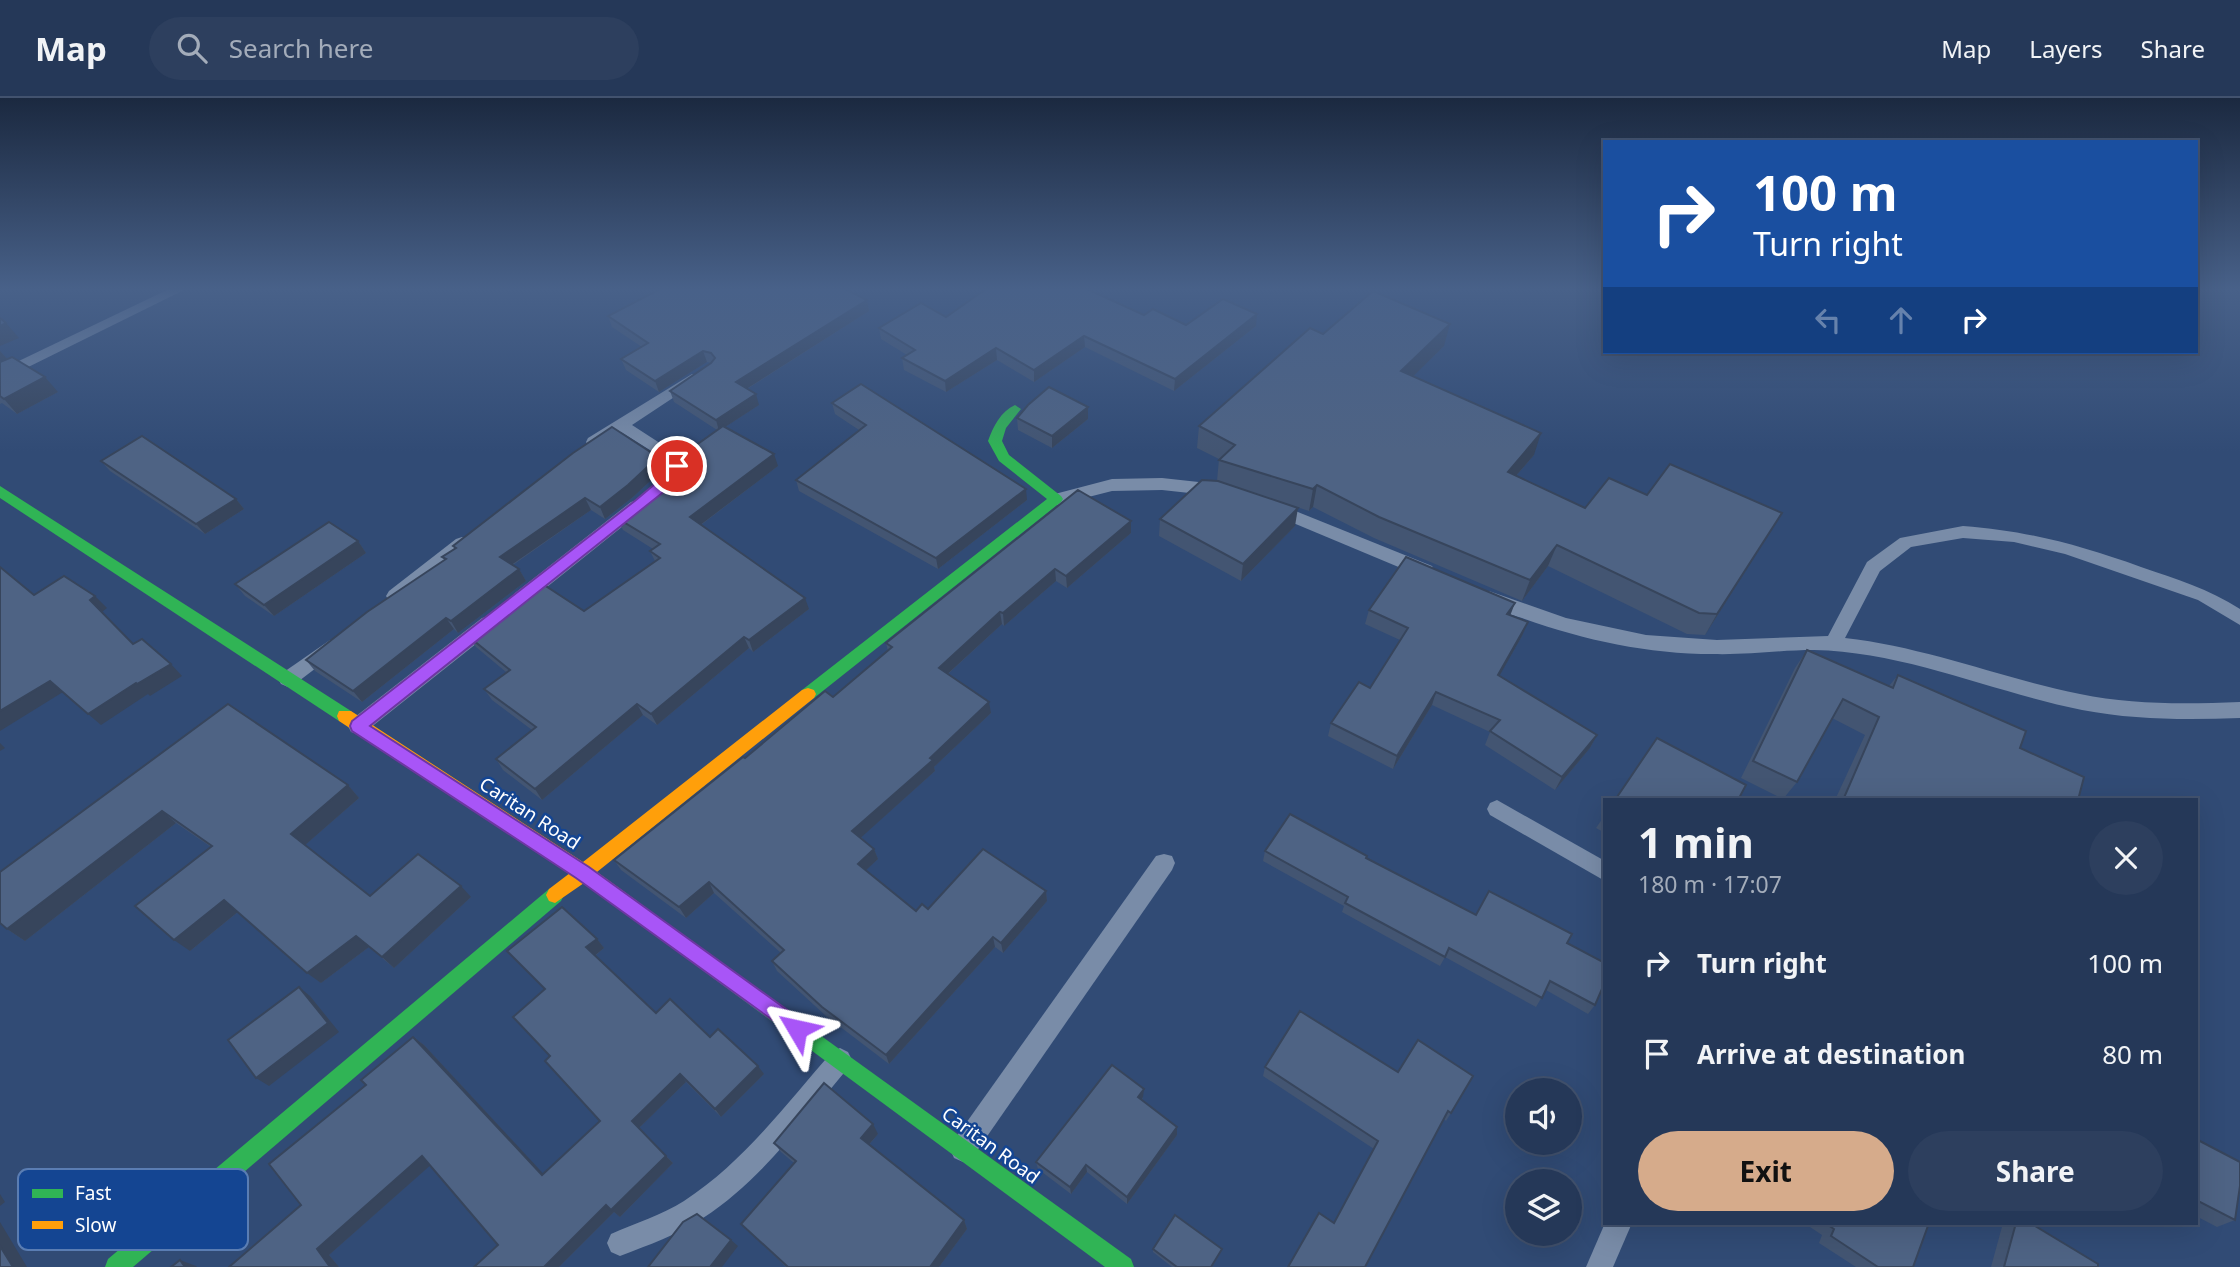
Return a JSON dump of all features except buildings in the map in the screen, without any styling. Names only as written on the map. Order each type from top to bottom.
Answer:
[{"type":"main road","points":[[232,1169],[583,872],[1056,499],[1004,458],[995,441],[1000,427],[1015,409]]},
{"type":"main road","name":"Caritan Road","points":[[0,491],[583,872],[1123,1267]]},
{"type":"main road","points":[[116,1267],[136,1250]]},
{"type":"lane","points":[[0,376],[67,344]]},
{"type":"lane","points":[[580,452],[708,369]]},
{"type":"lane","points":[[358,726],[641,503],[672,474],[678,460],[672,454],[621,425]]},
{"type":"lane","points":[[1056,499],[1112,485],[1162,484],[1219,490],[1231,494]]},
{"type":"lane","points":[[1257,503],[1447,580]]},
{"type":"lane","points":[[384,604],[480,529]]},
{"type":"lane","points":[[1833,644],[1873,567],[1906,542],[1964,532],[2014,536],[2068,548],[2204,595],[2240,618]]},
{"type":"lane","points":[[1473,591],[1535,616],[1582,630],[1641,642],[1702,647],[1833,644],[1908,655],[2080,701],[2128,708],[2240,710]]},
{"type":"lane","points":[[288,679],[342,638]]},
{"type":"lane","points":[[1497,809],[1603,871]]},
{"type":"lane","points":[[962,1150],[1164,863]]},
{"type":"lane","points":[[620,1243],[690,1212],[722,1190],[755,1157],[840,1060]]},
{"type":"lane","points":[[1599,1267],[1618,1225]]},
{"type":"traffic: fast","points":[[808,694],[1056,499],[1004,458],[995,441],[1000,427],[1015,409]]},
{"type":"traffic: fast","points":[[0,491],[345,716]]},
{"type":"traffic: fast","points":[[232,1169],[555,895]]},
{"type":"traffic: fast","points":[[631,907],[1123,1267]]},
{"type":"traffic: fast","points":[[116,1267],[136,1250]]},
{"type":"traffic: slow","points":[[555,895],[808,694]]},
{"type":"traffic: slow","points":[[345,716],[583,872],[631,907]]},
{"type":"route","points":[[677,466],[661,486],[641,503],[358,726],[583,872],[797,1029]]}]
